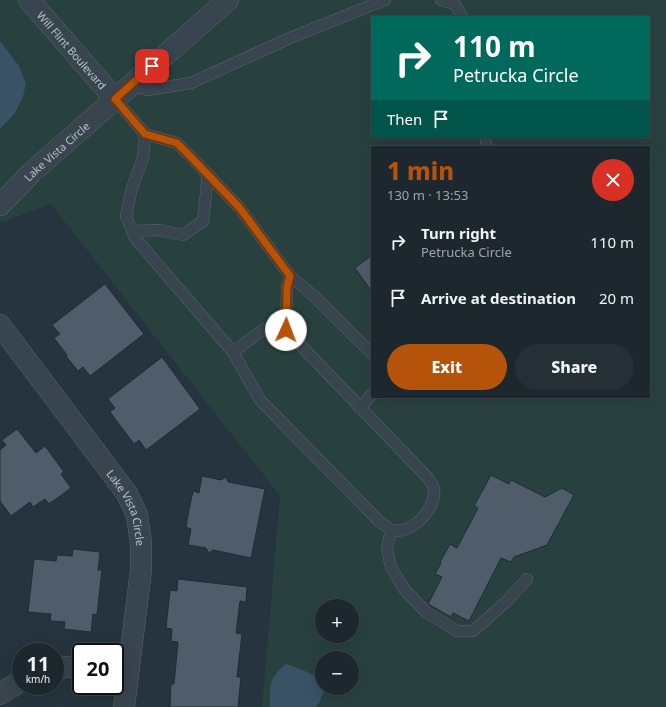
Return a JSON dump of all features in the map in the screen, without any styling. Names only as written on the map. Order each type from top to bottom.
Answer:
[{"type":"street","name":"Will Flint Boulevard","points":[[29,0],[115,99]]},
{"type":"street","name":"Lake Vista Circle","points":[[0,205],[32,172],[228,0]]},
{"type":"street","name":"Lake Vista Circle","points":[[4,338],[113,475],[127,494],[137,515],[141,543],[141,570],[124,660]]},
{"type":"street","points":[[0,694],[12,687]]},
{"type":"street","name":"Lake Vista Circle","points":[[123,695],[124,707]]},
{"type":"lane","points":[[130,85],[146,90],[191,83],[290,38],[385,0]]},
{"type":"lane","points":[[441,0],[455,4],[461,16]]},
{"type":"lane","points":[[115,99],[145,134],[177,143],[239,207],[290,276],[314,296],[371,353]]},
{"type":"lane","points":[[145,134],[143,158],[132,188],[126,216],[143,249],[233,352],[260,400],[378,520],[391,530],[402,530],[423,519],[432,504],[434,489],[428,478],[286,330],[264,329],[233,352]]},
{"type":"lane","points":[[132,230],[159,230],[183,235],[203,222],[208,174]]},
{"type":"lane","points":[[286,330],[287,287],[290,276]]},
{"type":"lane","points":[[360,408],[371,395]]},
{"type":"lane","points":[[391,530],[387,549],[392,567],[404,589],[426,612],[457,631],[473,631],[508,600],[526,579]]},
{"type":"green space","points":[[0,0],[666,0],[666,707],[262,707],[280,496],[51,204],[0,223]]},
{"type":"water","points":[[0,41],[19,66],[26,83],[23,97],[15,113],[0,129]]},
{"type":"water","points":[[286,664],[308,672],[315,677],[315,695],[322,695],[319,703],[315,707],[270,707],[271,683],[280,669]]},
{"type":"building","points":[[371,256],[371,291],[355,268]]},
{"type":"building","points":[[105,284],[144,334],[90,376],[83,367],[78,371],[66,356],[67,355],[54,338],[60,334],[52,325]]},
{"type":"building","points":[[162,357],[200,409],[146,450],[139,440],[134,444],[110,412],[115,408],[108,399]]},
{"type":"building","points":[[17,429],[36,453],[45,446],[64,472],[61,474],[71,488],[49,504],[45,499],[33,507],[30,502],[11,516],[0,501],[0,450],[6,445],[2,440]]},
{"type":"building","points":[[491,475],[509,484],[511,480],[545,497],[562,488],[574,495],[547,545],[514,557],[511,562],[501,558],[469,621],[453,613],[451,617],[428,604],[442,577],[435,574],[441,563],[440,562],[450,544],[457,548],[478,508],[474,506]]},
{"type":"building","points":[[202,476],[221,480],[226,477],[228,482],[265,489],[251,558],[213,550],[209,553],[206,548],[188,545],[191,529],[186,527],[189,510],[193,491],[199,493]]},
{"type":"building","points":[[73,549],[100,552],[98,570],[102,570],[97,615],[93,614],[91,632],[64,629],[65,622],[50,621],[51,614],[28,612],[34,559],[56,561],[57,555],[72,556]]},
{"type":"building","points":[[178,579],[247,587],[246,602],[240,601],[236,633],[242,634],[237,677],[241,677],[238,707],[170,707],[171,684],[174,684],[178,642],[171,641],[172,629],[166,628],[170,590],[177,591]]},
{"type":"route","points":[[152,66],[115,99],[145,134],[177,143],[239,207],[282,264],[290,276],[287,287],[286,330]]}]
